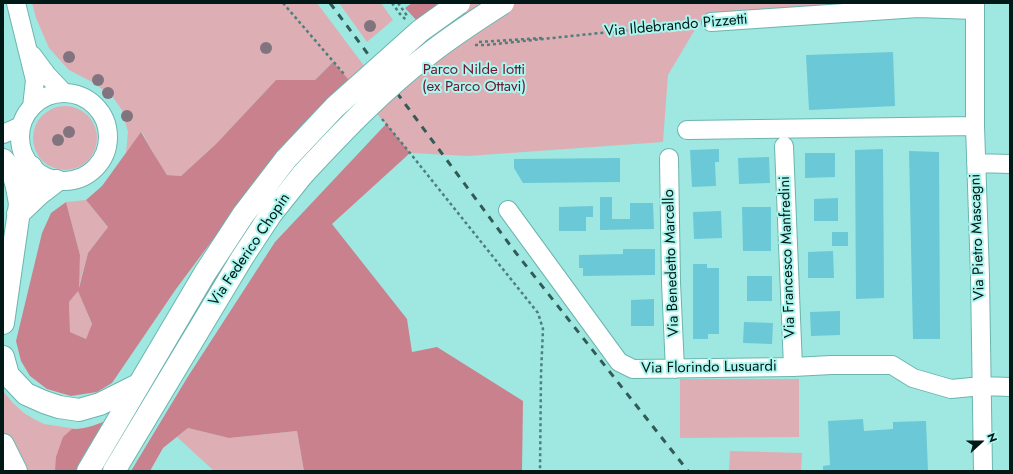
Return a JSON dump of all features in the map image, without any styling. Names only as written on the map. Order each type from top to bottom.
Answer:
[{"type":"main road","name":"Via Federico Chopin","points":[[88,471],[209,267],[243,215],[286,160],[340,102],[420,31],[459,3]]},
{"type":"main road","name":"Via Federico Chopin","points":[[114,471],[242,258],[271,214],[303,174],[357,118],[400,78],[429,54],[502,3]]},
{"type":"main road","points":[[3,160],[9,166],[15,180],[19,209]]},
{"type":"main road","points":[[3,323],[19,209],[28,162]]},
{"type":"main road","points":[[19,209],[56,181]]},
{"type":"main road","points":[[3,357],[8,375],[26,394],[59,407],[79,410],[100,404],[138,385]]},
{"type":"main road","points":[[3,445],[16,471]]},
{"type":"street","points":[[16,3],[35,80],[32,107]]},
{"type":"street","name":"Via Ildebrando Pizzetti","points":[[712,22],[918,8],[974,7]]},
{"type":"street","name":"Via Pietro Mascagni","points":[[974,7],[975,126],[980,276],[983,471]]},
{"type":"street","points":[[29,51],[47,75],[64,93]]},
{"type":"street","points":[[64,93],[79,95],[93,103],[104,118],[107,128],[108,144],[106,152],[98,166],[86,176],[65,181],[56,181],[40,174],[28,162],[22,152],[20,137],[21,126],[32,107],[47,96],[64,93]]},
{"type":"street","points":[[3,134],[21,126]]},
{"type":"street","points":[[687,130],[975,126]]},
{"type":"street","name":"Via Francesco Manfredini","points":[[784,146],[793,367]]},
{"type":"street","points":[[3,150],[28,162]]},
{"type":"street","name":"Via Benedetto Marcello","points":[[669,158],[675,369]]},
{"type":"street","points":[[976,164],[1010,164]]},
{"type":"street","name":"Via Florindo Lusuardi","points":[[508,210],[619,362],[634,369],[892,365],[913,378],[951,389],[982,386],[1010,387]]},
{"type":"path","points":[[283,3],[345,76]]},
{"type":"path","points":[[392,3],[400,14],[410,23]]},
{"type":"path","points":[[398,3],[410,18]]},
{"type":"path","name":"Via Ildebrando Pizzetti","points":[[474,45],[634,30],[706,20],[712,22]]},
{"type":"path","points":[[472,42],[569,36]]},
{"type":"path","points":[[381,118],[538,314],[543,329],[540,471]]},
{"type":"green space","name":"Parco Nilde Iotti (ex Parco Ottavi)","points":[[32,3],[317,3],[365,67],[445,3],[895,3],[741,12],[703,16],[668,75],[663,142],[469,156],[410,153],[333,62],[315,80],[276,80],[216,144],[181,176],[167,175],[142,132],[126,153],[128,132],[122,110],[112,96],[92,82],[69,70],[49,48],[36,18]]},
{"type":"green space","points":[[339,3],[381,3],[393,20],[367,42]]},
{"type":"green space","points":[[65,106],[77,109],[88,115],[94,126],[97,138],[94,150],[88,161],[77,167],[65,170],[53,167],[42,161],[36,150],[33,138],[36,126],[42,115],[53,109]]},
{"type":"green space","points":[[86,200],[108,227],[88,253],[78,290],[80,255],[66,202]]},
{"type":"green space","points":[[78,290],[92,325],[86,339],[70,332],[69,302]]},
{"type":"green space","points":[[680,379],[799,379],[799,437],[680,438]]},
{"type":"green space","points":[[3,391],[24,413],[44,424],[77,429],[109,420],[79,471],[24,471],[3,432]]},
{"type":"green space","points":[[188,428],[229,438],[297,431],[304,471],[214,471],[177,437]]},
{"type":"green space","points":[[730,451],[802,453],[801,471],[729,471]]},
{"type":"shaded area","points":[[412,3],[445,3],[419,23],[405,8]]},
{"type":"shaded area","points":[[333,62],[349,80],[235,210],[176,289],[112,383],[97,392],[71,396],[47,389],[30,376],[21,361],[16,341],[42,233],[51,213],[66,202],[80,255],[79,288],[88,253],[108,227],[86,200],[102,186],[141,132],[167,175],[181,176],[216,144],[276,80],[315,80]],"holes":[[[78,291],[92,324],[86,339],[70,332],[69,302]]]},
{"type":"shaded area","points":[[386,124],[410,153],[332,224],[407,319],[412,352],[437,347],[523,401],[522,471],[304,471],[297,431],[229,438],[188,428],[163,448],[150,471],[131,471],[187,378],[275,242]]},
{"type":"shaded area","points":[[109,420],[79,471],[55,471],[56,457],[63,437],[72,429],[86,428]]},
{"type":"building","points":[[893,52],[895,106],[809,110],[806,55]]},
{"type":"building","points":[[719,149],[719,162],[715,162],[716,186],[692,187],[690,150]]},
{"type":"building","points":[[883,149],[884,298],[856,299],[855,150]]},
{"type":"building","points":[[909,151],[939,152],[940,339],[913,339]]},
{"type":"building","points":[[805,153],[835,153],[835,177],[805,178]]},
{"type":"building","points":[[769,157],[770,183],[739,184],[738,158]]},
{"type":"building","points":[[620,158],[620,182],[523,183],[514,168],[514,159]]},
{"type":"building","points":[[600,197],[612,197],[612,219],[630,219],[630,203],[653,203],[654,229],[600,230]]},
{"type":"building","points":[[838,198],[838,221],[814,221],[814,199]]},
{"type":"building","points":[[593,206],[593,217],[586,217],[586,231],[559,231],[559,207]]},
{"type":"building","points":[[742,207],[771,207],[771,251],[743,251]]},
{"type":"building","points":[[721,211],[722,238],[694,239],[693,212]]},
{"type":"building","points":[[832,232],[848,232],[848,246],[832,246]]},
{"type":"building","points":[[623,249],[655,249],[655,275],[583,276],[583,268],[579,268],[579,255],[623,254]]},
{"type":"building","points":[[833,251],[834,278],[808,278],[808,252]]},
{"type":"building","points":[[693,264],[707,264],[707,268],[719,268],[719,334],[708,334],[708,339],[693,339]]},
{"type":"building","points":[[747,276],[772,276],[772,301],[747,301]]},
{"type":"building","points":[[654,299],[654,326],[631,326],[631,300]]},
{"type":"building","points":[[840,311],[840,335],[811,336],[810,312]]},
{"type":"building","points":[[744,322],[773,323],[772,344],[743,343]]},
{"type":"building","points":[[863,419],[864,431],[893,429],[893,422],[926,421],[928,471],[823,471],[823,466],[830,465],[828,421]]},
{"type":"railway","points":[[330,3],[516,253],[688,471]]}]
